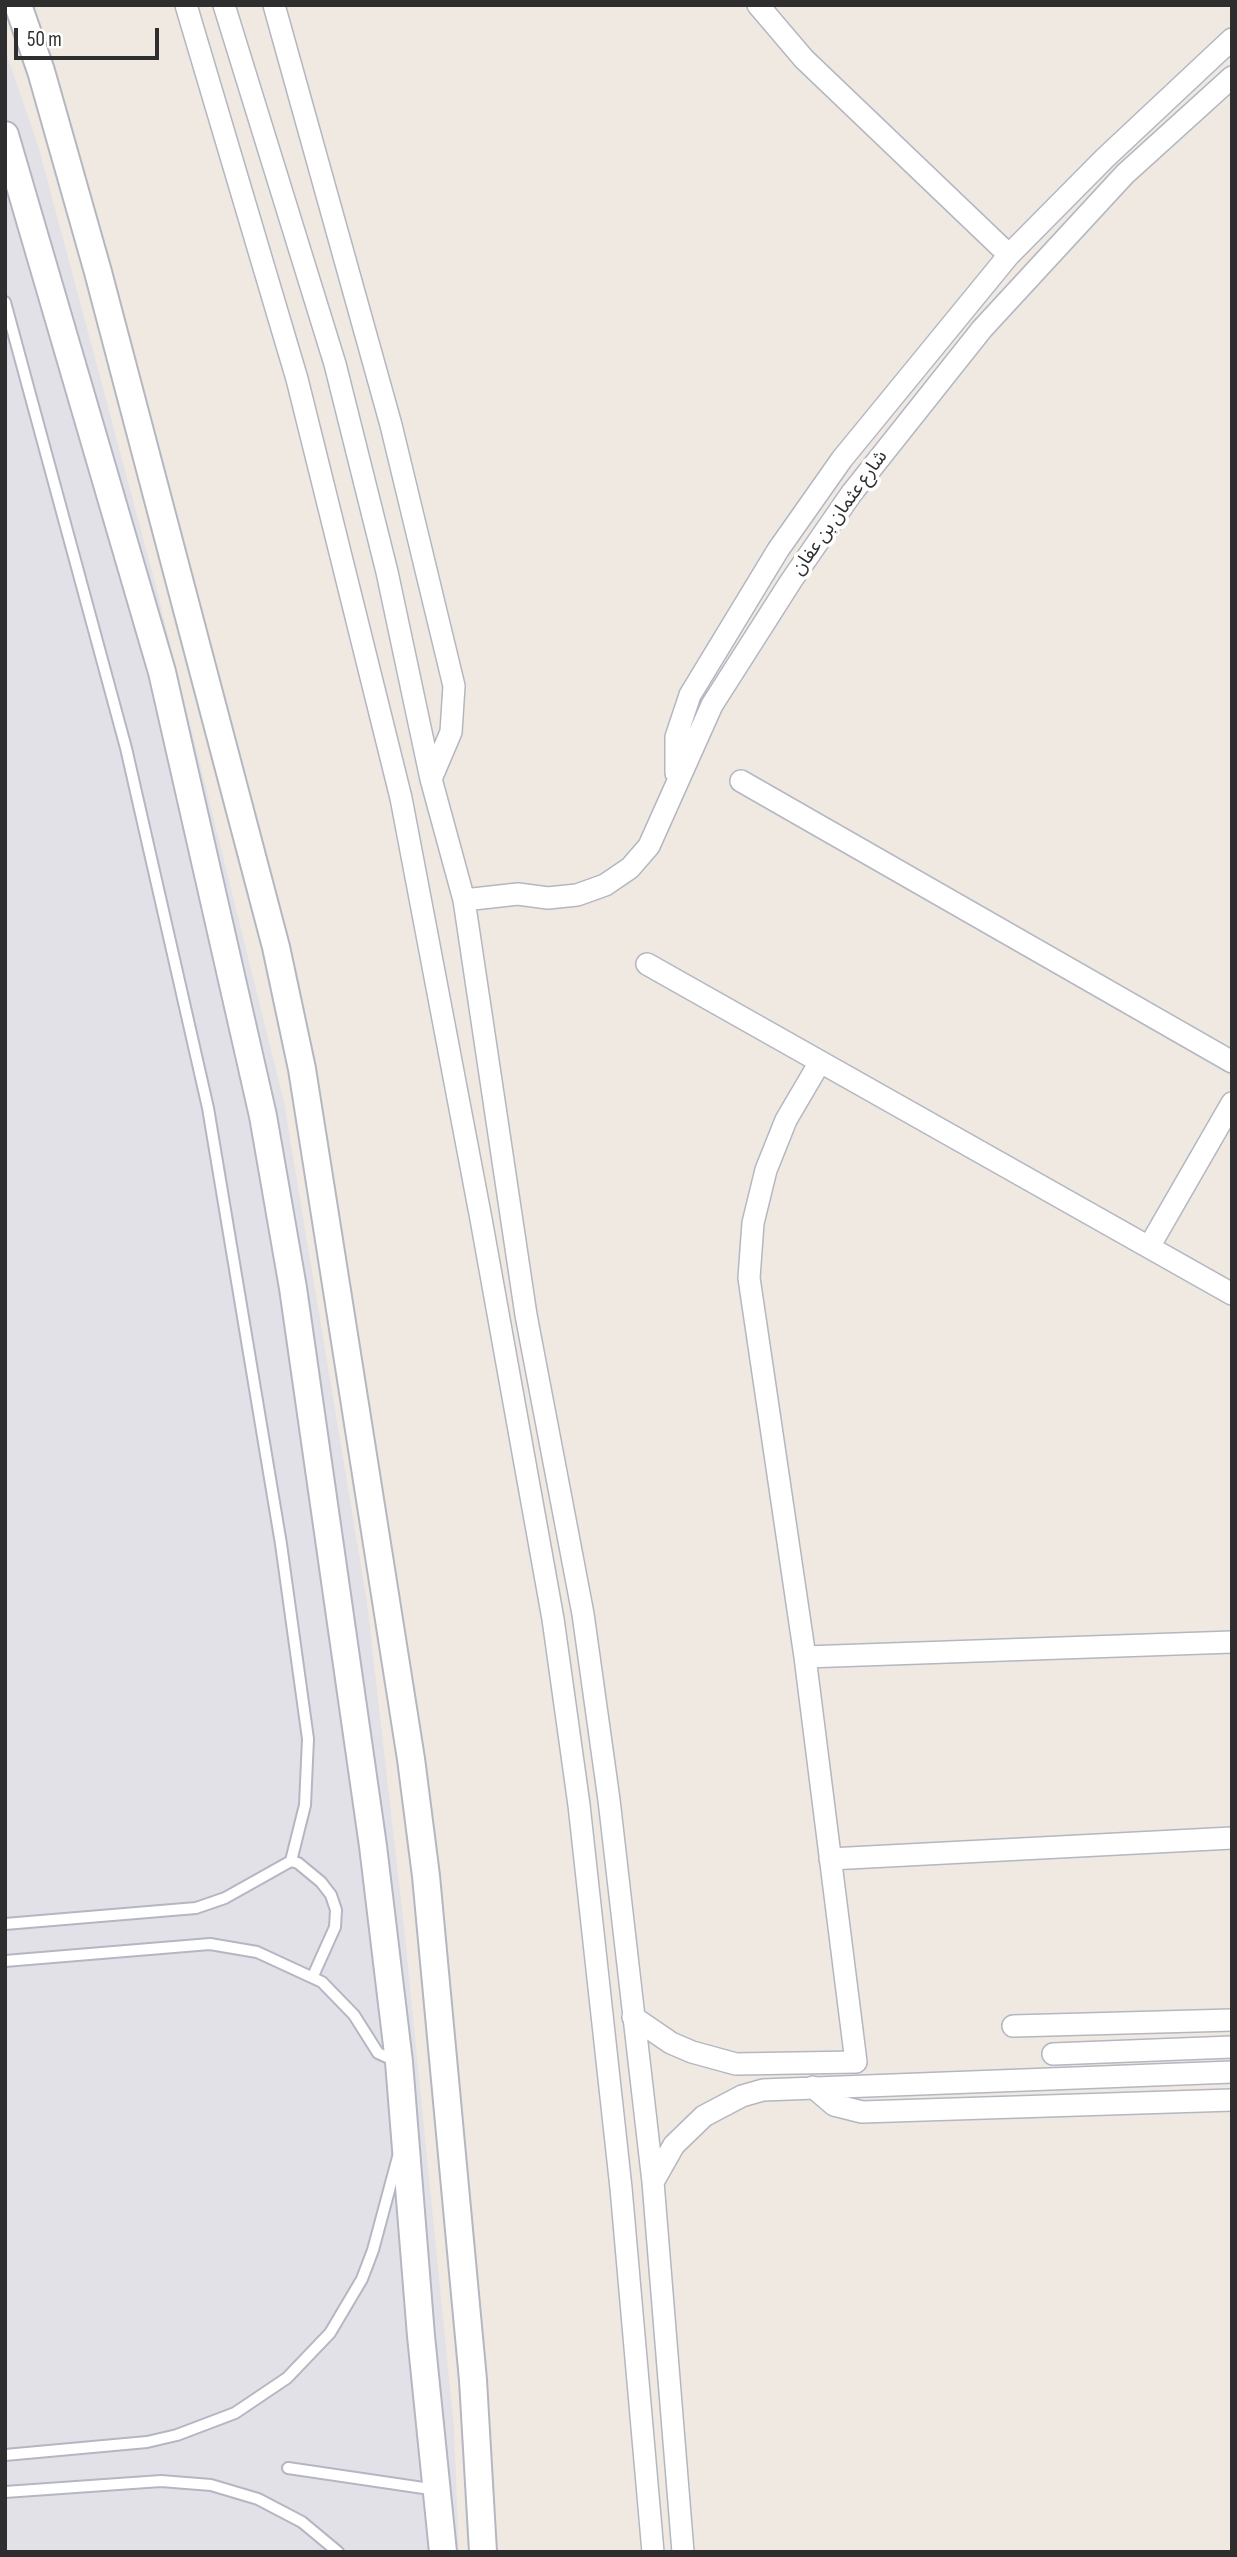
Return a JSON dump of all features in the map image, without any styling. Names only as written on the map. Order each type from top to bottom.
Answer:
[{"type":"street","points":[[19,5],[41,71],[98,272],[276,947],[302,1069],[425,1863],[472,2366],[483,2552]]},
{"type":"street","points":[[186,5],[297,379],[401,798],[551,1605],[579,1805],[601,1997],[653,2552]]},
{"type":"street","points":[[225,5],[339,377],[387,572],[431,779],[464,900],[526,1315],[583,1614],[609,1800],[653,2182],[683,2552]]},
{"type":"street","points":[[274,5],[391,425],[453,686],[451,732],[431,779]]},
{"type":"street","points":[[758,5],[804,59],[1009,256]]},
{"type":"street","points":[[677,780],[675,747],[681,715],[750,593],[842,459],[1009,256],[1115,149],[1232,39]]},
{"type":"street","name":"شارع عثمان بن عفان","points":[[464,900],[518,894],[548,898],[578,895],[605,885],[630,868],[649,846],[712,705],[784,592],[915,411],[982,329],[1125,174],[1232,76]]},
{"type":"street","points":[[5,135],[162,672],[263,1116],[293,1288],[349,1673],[399,2062],[421,2336],[443,2552]]},
{"type":"street","points":[[231,151],[238,156],[255,154],[265,139]]},
{"type":"street","points":[[253,224],[257,217],[272,209],[288,214]]},
{"type":"street","points":[[741,781],[1232,1062]]},
{"type":"street","points":[[648,964],[1232,1294]]},
{"type":"street","points":[[633,2017],[651,2031],[692,2052],[736,2064],[856,2062],[805,1657],[750,1264],[753,1223],[770,1157],[786,1119],[820,1062]]},
{"type":"street","points":[[1149,1247],[1232,1103]]},
{"type":"street","points":[[805,1657],[1232,1642]]},
{"type":"street","points":[[830,1859],[1232,1838]]},
{"type":"street","points":[[1013,2026],[1232,2020]]},
{"type":"street","points":[[1053,2054],[1232,2047]]},
{"type":"street","points":[[653,2182],[668,2154],[688,2130],[723,2105],[763,2091],[1232,2072]]},
{"type":"street","points":[[813,2087],[834,2105],[862,2112],[1232,2100]]},
{"type":"street","points":[[439,2497],[480,2501]]},
{"type":"lane","points":[[5,302],[126,748],[208,1108],[281,1544],[308,1739],[305,1805],[290,1861]]},
{"type":"lane","points":[[5,1924],[196,1908],[232,1895],[290,1861],[298,1863],[321,1882],[331,1895],[336,1910],[332,1935],[313,1976]]},
{"type":"lane","points":[[5,1961],[210,1944],[257,1952],[313,1976],[339,1997],[378,2053],[399,2062]]},
{"type":"lane","points":[[5,2455],[147,2442],[177,2435],[235,2413],[287,2378],[330,2333],[362,2280],[373,2250],[405,2131]]},
{"type":"lane","points":[[288,2468],[439,2497]]},
{"type":"lane","points":[[5,2492],[161,2481],[211,2485],[258,2499],[280,2510],[302,2522],[338,2552]]},
{"type":"shaded area","points":[[5,50],[38,145],[154,579],[284,1102],[367,1602],[405,1936],[454,2430],[459,2552],[5,2552]]}]
